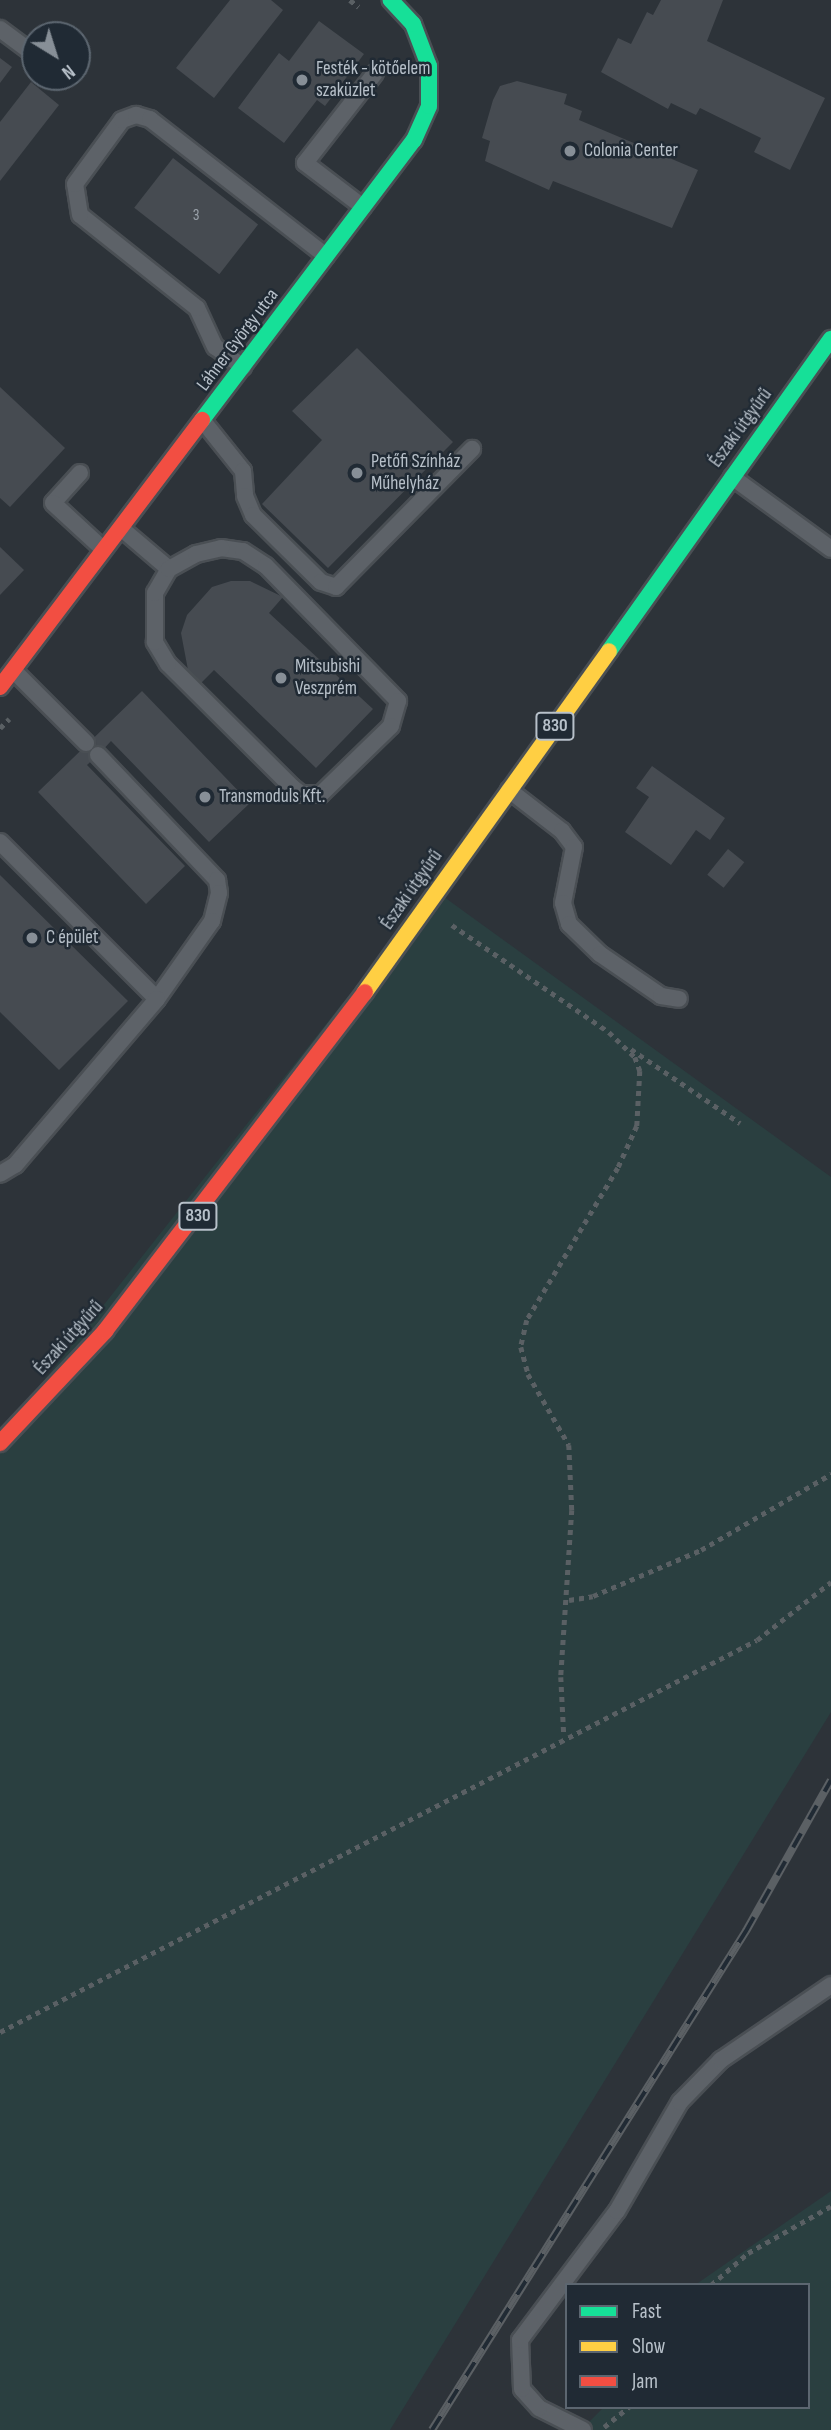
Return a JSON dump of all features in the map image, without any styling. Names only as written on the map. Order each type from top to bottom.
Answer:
[{"type":"main road","name":"Láhner György utca","points":[[0,687],[414,140],[429,106],[430,75],[422,45],[412,24],[391,0]]},
{"type":"main road","name":"Északi útgyűrű","points":[[0,1443],[105,1331],[200,1213],[425,907],[831,339]]},
{"type":"lane","points":[[0,29],[21,45]]},
{"type":"lane","points":[[363,207],[305,163],[375,72]]},
{"type":"lane","points":[[243,367],[215,347],[197,308],[80,215],[75,184],[122,120],[136,115],[150,118],[326,257]]},
{"type":"lane","points":[[203,421],[243,471],[244,496],[253,515],[321,582],[336,587],[472,449]]},
{"type":"lane","points":[[80,473],[53,503],[105,551]]},
{"type":"lane","points":[[732,477],[831,549]]},
{"type":"lane","points":[[122,529],[169,569]]},
{"type":"lane","points":[[221,548],[243,551],[265,566],[394,692],[398,701],[397,718],[321,794],[301,794],[168,664],[155,642],[155,593],[169,569],[197,554],[221,548]]},
{"type":"lane","points":[[14,671],[86,743]]},
{"type":"lane","points":[[0,1174],[15,1165],[157,999],[212,921],[219,893],[217,880],[98,755]]},
{"type":"lane","points":[[509,790],[562,831],[574,847],[563,903],[569,924],[600,954],[661,996],[679,999]]},
{"type":"lane","points":[[0,842],[157,999]]},
{"type":"lane","points":[[583,2430],[539,2408],[523,2389],[520,2340],[617,2211],[680,2102],[721,2060],[831,1985]]},
{"type":"path","points":[[425,907],[740,1124]]},
{"type":"path","points":[[564,1736],[561,1676],[569,1600],[572,1510],[569,1445],[528,1374],[521,1347],[527,1320],[618,1168],[637,1126],[640,1071],[624,1045]]},
{"type":"path","points":[[569,1600],[593,1596],[701,1550],[831,1474]]},
{"type":"path","points":[[0,2032],[350,1854],[564,1736],[757,1640],[831,1582]]},
{"type":"path","points":[[713,2283],[748,2253],[831,2206]]},
{"type":"path","points":[[600,2430],[626,2409]]},
{"type":"green space","points":[[433,889],[831,1177],[831,1712],[390,2430],[0,2430],[0,1436]]},
{"type":"green space","points":[[831,2191],[831,2430],[581,2430],[602,2409],[810,2409],[810,2283],[698,2283]]},
{"type":"building","points":[[230,0],[271,0],[283,10],[214,98],[176,68]]},
{"type":"building","points":[[661,0],[723,0],[707,41],[825,98],[790,170],[754,152],[761,138],[700,108],[696,115],[671,103],[668,109],[601,72],[618,38],[631,44],[647,12],[653,15]]},
{"type":"building","name":"Festék - kötőelem szaküzlet","points":[[319,21],[364,54],[325,106],[317,100],[284,143],[238,108],[279,53],[289,61]]},
{"type":"building","points":[[0,58],[12,67],[0,83]]},
{"type":"building","name":"Colonia Center","points":[[517,81],[567,94],[564,104],[582,111],[579,120],[698,170],[672,228],[553,181],[549,190],[485,161],[490,141],[482,138],[493,100],[500,86]]},
{"type":"building","points":[[24,91],[42,91],[59,105],[0,181],[0,122]]},
{"type":"building","points":[[173,158],[258,224],[219,274],[134,208]]},
{"type":"building","name":"Petőfi Színház Műhelyház","points":[[357,348],[453,442],[328,568],[262,504],[322,440],[292,411]]},
{"type":"building","points":[[0,387],[65,448],[10,507],[0,498]]},
{"type":"building","points":[[0,547],[24,570],[0,595]]},
{"type":"building","name":"Mitsubishi Veszprém","points":[[231,581],[250,581],[283,597],[269,613],[373,709],[316,768],[214,670],[199,685],[188,670],[181,633],[187,615],[212,587]]},
{"type":"building","name":"Transmoduls Kft.","points":[[142,691],[250,803],[209,842],[111,741],[87,765],[185,866],[146,904],[38,792]]},
{"type":"building","points":[[652,766],[725,818],[710,840],[696,830],[671,865],[625,832],[649,797],[636,788]]},
{"type":"building","points":[[728,849],[744,862],[724,888],[707,875]]},
{"type":"building","name":"C épület","points":[[0,875],[128,1001],[59,1070],[0,1012]]},
{"type":"railway","points":[[432,2430],[746,1931],[831,1780]]},
{"type":"traffic: fast","points":[[202,420],[414,140],[429,106],[429,66],[413,24],[391,0]]},
{"type":"traffic: fast","points":[[609,651],[831,339]]},
{"type":"traffic: slow","points":[[365,992],[609,651]]},
{"type":"traffic: jam","points":[[0,687],[202,420]]},
{"type":"traffic: jam","points":[[0,1443],[105,1331],[365,992]]},
{"type":"place","name":"Festék - kötőelem szaküzlet","points":[[302,80]]},
{"type":"place","name":"Colonia Center","points":[[570,151]]},
{"type":"place","name":"Petőfi Színház Műhelyház","points":[[357,473]]},
{"type":"place","name":"Mitsubishi Veszprém","points":[[281,678]]},
{"type":"place","name":"Transmoduls Kft.","points":[[205,797]]},
{"type":"place","name":"C épület","points":[[32,938]]}]
